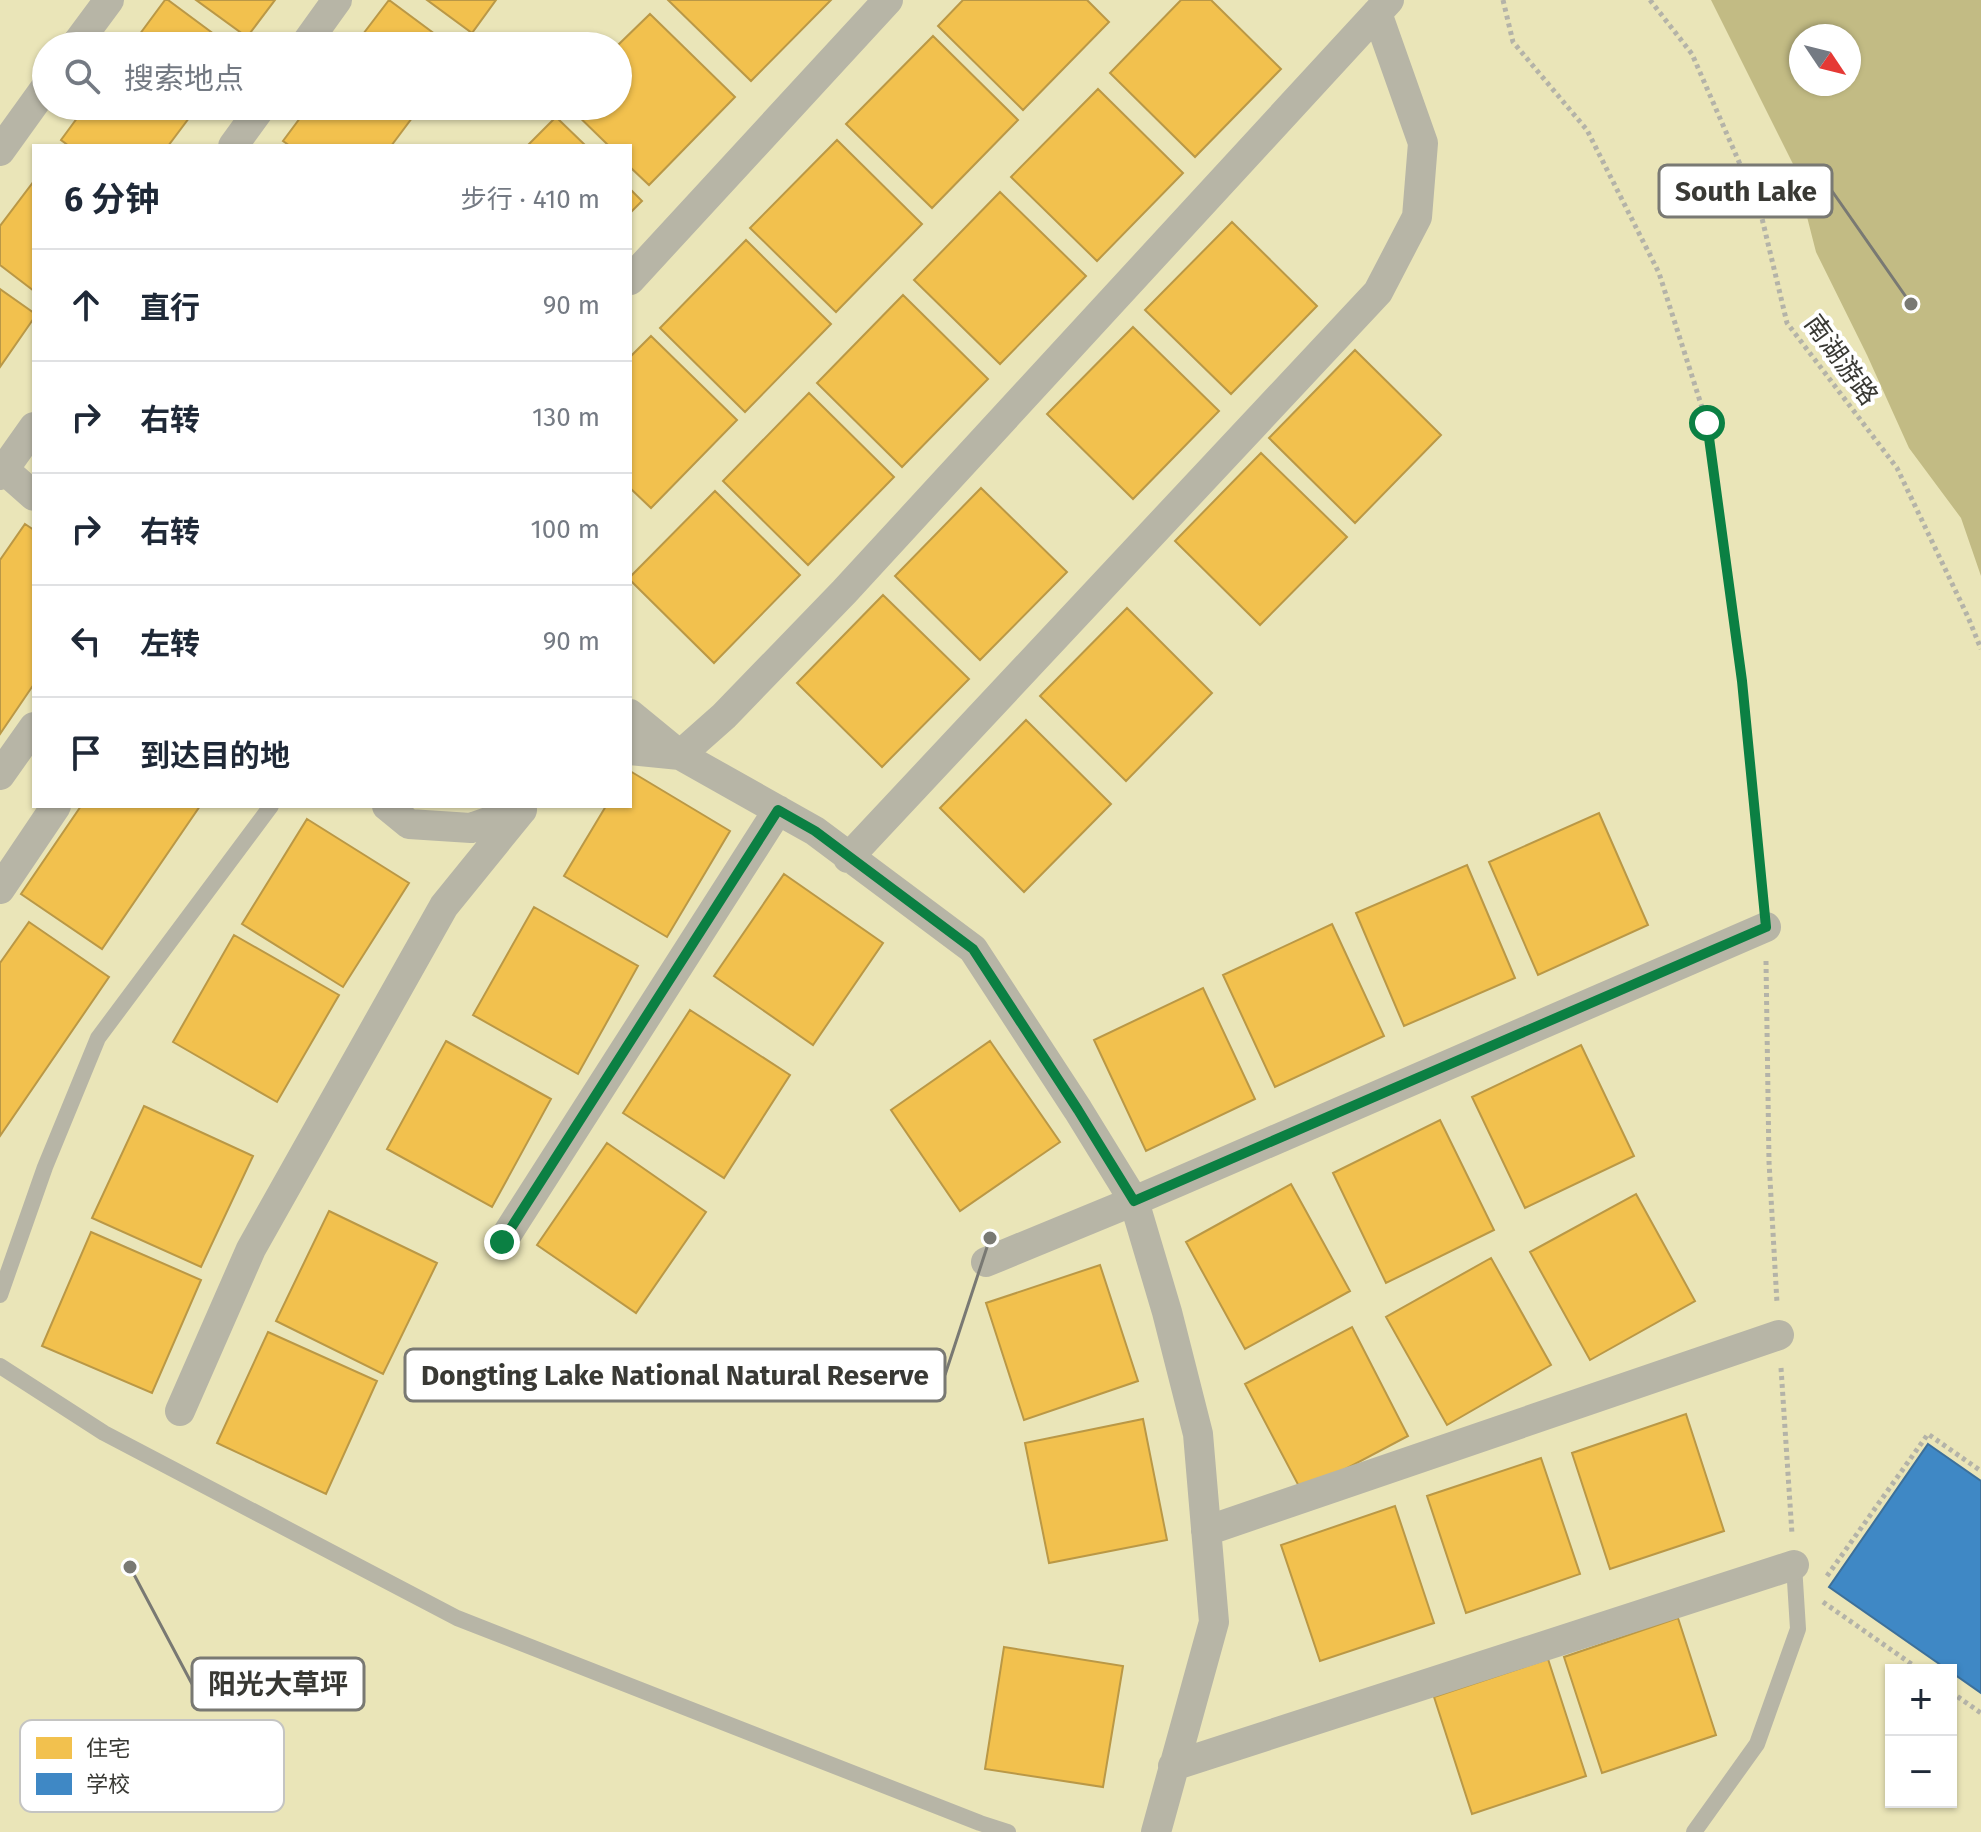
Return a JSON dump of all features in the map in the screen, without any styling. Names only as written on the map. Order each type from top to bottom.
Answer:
[{"type":"street","points":[[85,32],[109,0]]},
{"type":"street","points":[[314,32],[337,0]]},
{"type":"street","points":[[632,278],[888,0]]},
{"type":"street","points":[[632,750],[680,755],[724,716],[844,592],[1383,6]]},
{"type":"street","points":[[848,858],[1378,292],[1417,217],[1423,143],[1383,6]]},
{"type":"street","points":[[0,151],[32,106]]},
{"type":"street","points":[[234,144],[252,120]]},
{"type":"street","points":[[32,430],[1,470],[32,494]]},
{"type":"street","points":[[632,716],[680,755],[815,831],[973,949],[1134,1201],[1167,1312],[1198,1434],[1214,1622],[1156,1832]]},
{"type":"street","points":[[0,775],[32,730]]},
{"type":"street","points":[[0,889],[55,808]]},
{"type":"street","points":[[389,808],[409,824],[471,828],[524,808]]},
{"type":"street","points":[[180,1411],[251,1249],[444,906],[524,808]]},
{"type":"street","points":[[502,1242],[778,810]]},
{"type":"street","points":[[986,1262],[1766,927]]},
{"type":"street","points":[[1206,1531],[1779,1335]]},
{"type":"street","points":[[1173,1766],[1794,1565]]},
{"type":"lane","points":[[0,1295],[45,1167],[98,1038],[270,808]]},
{"type":"lane","points":[[0,1366],[104,1433],[457,1618],[965,1818],[1008,1832]]},
{"type":"lane","points":[[1694,1832],[1757,1744],[1798,1629],[1794,1565]]},
{"type":"path","points":[[1503,0],[1513,42],[1587,130],[1659,273],[1707,423],[1742,681],[1766,927],[1769,1162],[1794,1565]]},
{"type":"path","name":"南湖游路","points":[[1650,0],[1692,54],[1760,210],[1787,323],[1897,468],[1981,649]]},
{"type":"path","points":[[1823,1583],[1928,1434],[1981,1471]]},
{"type":"path","points":[[1814,1595],[1912,1664]]},
{"type":"path","points":[[1957,1696],[1981,1713]]},
{"type":"shaded area","points":[[0,0],[1981,0],[1981,1832],[0,1832]]},
{"type":"shaded area","points":[[1711,0],[1981,0],[1981,576],[1961,518],[1909,448],[1816,252],[1794,166]]},
{"type":"building: 住宅","points":[[168,0],[211,32],[141,32]]},
{"type":"building: 住宅","points":[[196,0],[275,0],[251,32],[240,32]]},
{"type":"building: 住宅","points":[[389,0],[432,32],[365,32]]},
{"type":"building: 住宅","points":[[427,0],[496,0],[471,32]]},
{"type":"building: 住宅","points":[[668,0],[831,0],[751,81]]},
{"type":"building: 住宅","points":[[963,0],[1087,0],[1109,22],[1023,110],[938,26]]},
{"type":"building: 住宅","points":[[1181,0],[1211,0],[1281,69],[1195,157],[1110,73]]},
{"type":"building: 住宅","points":[[650,14],[735,97],[649,185],[632,169],[632,144],[607,144],[582,120],[632,120],[631,32]]},
{"type":"building: 住宅","points":[[933,36],[1018,120],[932,208],[846,124]]},
{"type":"building: 住宅","points":[[1098,89],[1183,173],[1097,261],[1011,177]]},
{"type":"building: 住宅","points":[[76,120],[188,120],[170,144],[66,144],[61,140]]},
{"type":"building: 住宅","points":[[299,120],[410,120],[392,144],[287,144],[283,141]]},
{"type":"building: 住宅","points":[[553,120],[559,120],[584,144],[529,144]]},
{"type":"building: 住宅","points":[[837,140],[922,224],[836,312],[750,228]]},
{"type":"building: 住宅","points":[[32,184],[32,289],[0,265],[0,226]]},
{"type":"building: 住宅","points":[[632,191],[642,201],[632,211]]},
{"type":"building: 住宅","points":[[1000,192],[1086,276],[1000,364],[914,280]]},
{"type":"building: 住宅","points":[[1232,222],[1317,306],[1231,394],[1145,310]]},
{"type":"building: 住宅","points":[[746,240],[831,324],[745,412],[660,328]]},
{"type":"building: 住宅","points":[[0,289],[32,312],[32,321],[0,367]]},
{"type":"building: 住宅","points":[[903,295],[988,379],[902,467],[817,383]]},
{"type":"building: 住宅","points":[[1133,327],[1219,411],[1133,499],[1047,414]]},
{"type":"building: 住宅","points":[[651,336],[737,420],[651,508],[632,490],[632,355]]},
{"type":"building: 住宅","points":[[1355,350],[1441,435],[1355,523],[1269,438]]},
{"type":"building: 住宅","points":[[809,393],[894,477],[808,565],[723,481]]},
{"type":"building: 住宅","points":[[1261,453],[1347,537],[1260,625],[1175,541]]},
{"type":"building: 住宅","points":[[981,488],[1067,572],[980,660],[895,576]]},
{"type":"building: 住宅","points":[[715,491],[800,575],[714,663],[632,582],[632,575]]},
{"type":"building: 住宅","points":[[25,524],[32,529],[32,687],[0,734],[0,560]]},
{"type":"building: 住宅","points":[[883,595],[969,679],[882,767],[797,683]]},
{"type":"building: 住宅","points":[[1127,608],[1212,693],[1126,781],[1040,696]]},
{"type":"building: 住宅","points":[[1026,720],[1111,804],[1024,892],[940,808]]},
{"type":"building: 住宅","points":[[632,772],[730,831],[667,937],[564,876],[605,808],[632,808]]},
{"type":"building: 住宅","points":[[80,808],[199,808],[102,949],[21,894]]},
{"type":"building: 住宅","points":[[1599,813],[1648,925],[1538,975],[1489,862]]},
{"type":"building: 住宅","points":[[307,819],[409,883],[343,987],[242,924]]},
{"type":"building: 住宅","points":[[1467,865],[1515,978],[1404,1026],[1356,913]]},
{"type":"building: 住宅","points":[[784,874],[883,943],[813,1045],[714,976]]},
{"type":"building: 住宅","points":[[534,907],[638,966],[578,1074],[473,1015]]},
{"type":"building: 住宅","points":[[29,922],[109,977],[0,1136],[0,963]]},
{"type":"building: 住宅","points":[[1332,924],[1384,1036],[1275,1087],[1223,975]]},
{"type":"building: 住宅","points":[[234,935],[339,995],[277,1102],[173,1042]]},
{"type":"building: 住宅","points":[[1203,988],[1255,1099],[1146,1151],[1094,1040]]},
{"type":"building: 住宅","points":[[690,1010],[790,1075],[724,1178],[623,1113]]},
{"type":"building: 住宅","points":[[446,1041],[551,1099],[492,1207],[387,1149]]},
{"type":"building: 住宅","points":[[990,1041],[1060,1142],[960,1211],[891,1110]]},
{"type":"building: 住宅","points":[[1581,1045],[1634,1156],[1525,1208],[1472,1097]]},
{"type":"building: 住宅","points":[[144,1106],[253,1156],[201,1267],[92,1218]]},
{"type":"building: 住宅","points":[[1440,1120],[1494,1230],[1386,1283],[1333,1173]]},
{"type":"building: 住宅","points":[[607,1143],[706,1212],[636,1313],[537,1245]]},
{"type":"building: 住宅","points":[[1291,1184],[1350,1291],[1245,1349],[1186,1242]]},
{"type":"building: 住宅","points":[[1636,1194],[1695,1301],[1590,1360],[1530,1252]]},
{"type":"building: 住宅","points":[[329,1211],[437,1263],[383,1374],[276,1321]]},
{"type":"building: 住宅","points":[[91,1232],[201,1280],[152,1393],[42,1346]]},
{"type":"building: 住宅","points":[[1491,1258],[1551,1365],[1447,1425],[1386,1317]]},
{"type":"building: 住宅","points":[[1100,1265],[1138,1381],[1024,1420],[986,1303]]},
{"type":"building: 住宅","points":[[1352,1327],[1408,1436],[1302,1492],[1245,1384]]},
{"type":"building: 住宅","points":[[268,1332],[377,1381],[326,1494],[217,1443]]},
{"type":"building: 住宅","points":[[1686,1414],[1724,1531],[1610,1569],[1572,1453]]},
{"type":"building: 住宅","points":[[1143,1419],[1167,1540],[1049,1563],[1025,1443]]},
{"type":"building: 住宅","points":[[1541,1458],[1580,1574],[1466,1613],[1427,1496]]},
{"type":"building: 住宅","points":[[1395,1506],[1434,1623],[1320,1661],[1281,1545]]},
{"type":"building: 住宅","points":[[1678,1618],[1716,1735],[1602,1773],[1564,1657]]},
{"type":"building: 住宅","points":[[1004,1647],[1123,1666],[1103,1787],[985,1769]]},
{"type":"building: 住宅","points":[[1548,1659],[1586,1776],[1472,1814],[1434,1697]]},
{"type":"building: 学校","points":[[1928,1444],[1981,1481],[1981,1693],[1957,1676],[1957,1664],[1939,1664],[1829,1587]]},
{"type":"place","name":"South Lake","points":[[1911,304]]},
{"type":"place","name":"Dongting Lake National Natural Reserve","points":[[990,1238]]},
{"type":"place","name":"阳光大草坪","points":[[130,1567]]},
{"type":"route","points":[[502,1242],[778,810],[815,831],[973,949],[1134,1201],[1766,927],[1742,681],[1707,423]]}]
